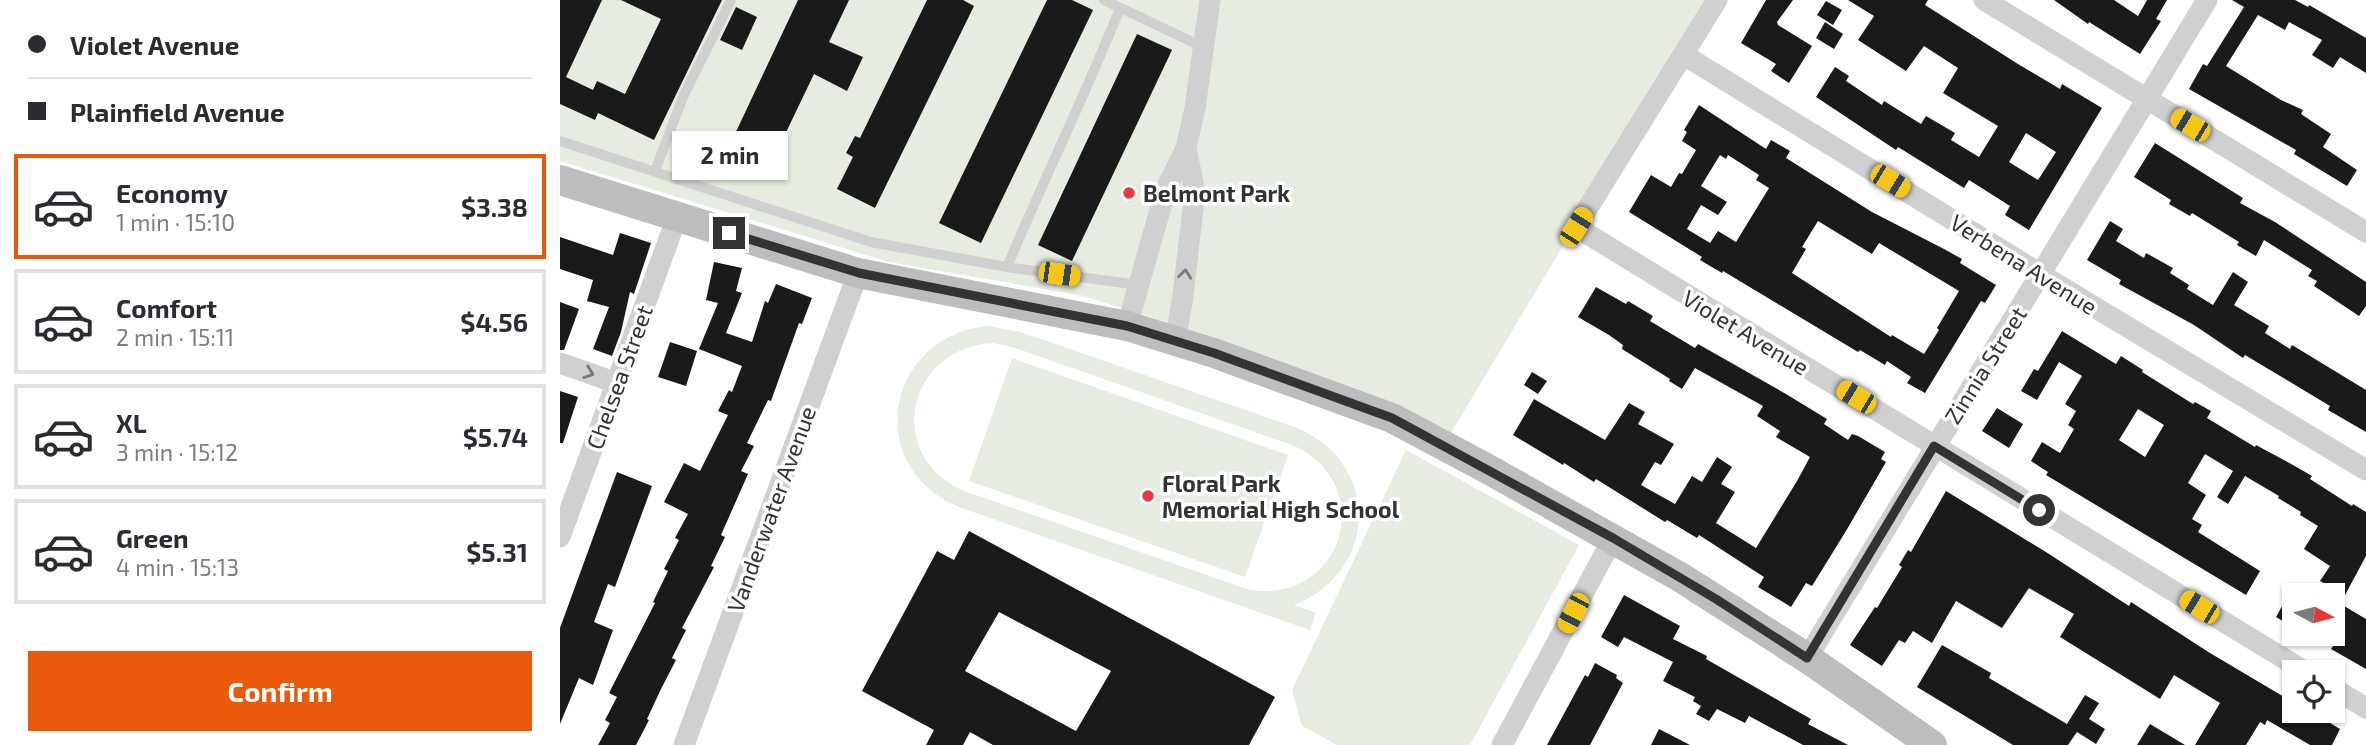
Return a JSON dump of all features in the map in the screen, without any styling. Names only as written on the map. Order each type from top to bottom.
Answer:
[{"type":"main road","points":[[560,180],[859,273],[1127,326],[1238,361],[1392,418],[1613,538],[1716,599],[1932,745]]},
{"type":"street","points":[[1127,326],[1166,188],[1186,148],[1195,108],[1210,0]]},
{"type":"street","points":[[1684,55],[1717,0]]},
{"type":"street","points":[[1984,0],[2366,232]]},
{"type":"street","name":"Zinnia Street","points":[[1807,658],[2207,0]]},
{"type":"street","name":"Verbena Avenue","points":[[1684,55],[2366,470]]},
{"type":"street","name":"Violet Avenue","points":[[1684,55],[1576,227],[2286,660]]},
{"type":"street","points":[[1175,341],[1195,192],[1186,148]]},
{"type":"street","name":"Chelsea Street","points":[[560,537],[677,217]]},
{"type":"street","name":"Vanderwater Avenue","points":[[684,745],[859,273]]},
{"type":"street","points":[[560,363],[617,383]]},
{"type":"street","points":[[1502,745],[1613,538]]},
{"type":"street","points":[[2345,695],[2366,708]]},
{"type":"lane","points":[[655,172],[683,97],[731,0]]},
{"type":"lane","points":[[1104,0],[1203,47]]},
{"type":"lane","points":[[1007,267],[1047,173],[1096,70],[1120,8]]},
{"type":"lane","points":[[560,141],[871,242],[1007,267],[1139,285]]},
{"type":"shaded area","name":"Belmont Park","points":[[560,0],[1710,0],[1451,433],[1373,399],[1201,333],[1083,296],[889,262],[560,161]]},
{"type":"shaded area","points":[[988,326],[1021,332],[1297,428],[1325,445],[1344,466],[1356,491],[1359,518],[1354,544],[1342,568],[1322,589],[1294,605],[1316,613],[1310,630],[959,507],[928,488],[908,463],[899,435],[899,405],[908,377],[927,353],[953,335]],"holes":[[[993,343],[1015,348],[1292,445],[1319,463],[1335,486],[1342,511],[1339,537],[1328,560],[1308,579],[1282,589],[1250,590],[964,491],[938,475],[922,454],[915,430],[916,405],[925,382],[941,363],[964,349]]]},
{"type":"shaded area","points":[[1012,358],[1288,455],[1245,577],[969,481]]},
{"type":"shaded area","points":[[1406,450],[1579,545],[1470,745],[1337,745],[1302,726],[1292,690]]},
{"type":"building","points":[[560,0],[602,0],[566,77],[593,90],[597,81],[625,94],[661,19],[621,0],[722,0],[654,140],[598,113],[595,120],[560,104]]},
{"type":"building","points":[[798,0],[849,0],[829,42],[863,57],[847,91],[814,74],[767,172],[726,153]]},
{"type":"building","points":[[927,0],[963,0],[974,6],[875,208],[837,189],[853,157],[846,153],[855,136],[860,138]]},
{"type":"building","points":[[1047,0],[1072,0],[1093,10],[981,243],[939,223]]},
{"type":"building","points":[[1766,0],[1793,0],[1777,22],[1778,25],[1812,46],[1789,83],[1771,71],[1776,64],[1741,43]]},
{"type":"building","points":[[1848,0],[1928,0],[1925,5],[2018,64],[2060,89],[2062,84],[2102,108],[2029,230],[2005,215],[2010,206],[1969,180],[1964,188],[1898,147],[1896,150],[1816,97],[1835,67],[1849,76],[1846,81],[1882,105],[1884,101],[1921,124],[1926,116],[1955,133],[1951,140],[1979,157],[1998,126],[1943,93],[1958,68],[1924,46],[1906,71],[1858,40],[1874,16]],"holes":[[[2026,133],[2056,152],[2038,180],[2009,162]]]},
{"type":"building","points":[[2054,0],[2114,0],[2138,16],[2147,0],[2167,0],[2156,19],[2161,21],[2140,54],[2089,22],[2088,24]]},
{"type":"building","points":[[2232,0],[2295,0],[2308,7],[2309,5],[2366,38],[2366,73],[2340,57],[2333,68],[2312,55],[2322,40],[2289,22],[2285,30],[2258,15],[2226,66],[2281,100],[2303,110],[2301,114],[2331,134],[2323,147],[2357,170],[2347,186],[2294,154],[2296,150],[2189,89],[2203,64],[2207,66],[2244,7]]},
{"type":"building","points":[[1826,1],[1842,10],[1833,25],[1817,15]]},
{"type":"building","points":[[736,7],[757,17],[742,50],[720,40]]},
{"type":"building","points":[[1825,22],[1843,34],[1834,49],[1816,38]]},
{"type":"building","points":[[1137,34],[1172,50],[1072,261],[1038,245]]},
{"type":"building","points":[[1699,105],[1766,149],[1771,140],[1790,151],[1786,158],[1872,212],[1962,259],[1960,263],[1996,285],[1985,303],[1981,301],[1925,393],[1907,383],[1911,377],[1887,361],[1885,365],[1860,350],[1858,352],[1700,260],[1702,257],[1629,212],[1651,175],[1671,187],[1679,173],[1682,174],[1696,150],[1682,141],[1687,132],[1684,130]],"holes":[[[1720,155],[1726,159],[1728,155],[1759,175],[1756,180],[1769,188],[1736,242],[1718,231],[1710,243],[1687,229],[1701,205],[1718,215],[1727,202],[1701,186]],[[1818,221],[1872,254],[1879,243],[1959,291],[1924,354],[1892,335],[1891,337],[1792,273],[1806,249],[1802,247]]]},
{"type":"building","points":[[2155,143],[2243,198],[2240,203],[2275,222],[2366,282],[2366,306],[2359,316],[2314,286],[2317,281],[2308,276],[2312,270],[2264,240],[2256,256],[2237,245],[2239,242],[2192,213],[2190,216],[2169,204],[2171,200],[2134,177]]},
{"type":"building","points":[[2110,221],[2123,229],[2116,241],[2144,258],[2146,253],[2173,268],[2170,273],[2189,285],[2187,289],[2213,305],[2233,272],[2248,282],[2234,305],[2269,326],[2265,333],[2290,349],[2292,345],[2366,390],[2366,432],[2328,410],[2330,406],[2245,355],[2243,358],[2194,325],[2119,284],[2121,280],[2087,260]]},
{"type":"building","points":[[620,233],[651,243],[634,294],[630,292],[621,332],[612,356],[593,349],[609,307],[587,301],[593,280],[560,269],[560,237],[613,255]]},
{"type":"building","points":[[714,262],[742,268],[736,291],[742,293],[726,333],[752,342],[765,301],[768,303],[776,284],[812,298],[802,324],[799,323],[771,401],[768,400],[747,443],[754,446],[741,471],[748,474],[721,535],[725,537],[711,566],[714,567],[682,628],[686,630],[672,658],[676,660],[647,719],[649,720],[636,745],[598,745],[610,723],[605,720],[617,697],[609,693],[655,603],[653,602],[668,571],[664,569],[679,540],[675,538],[688,514],[664,502],[684,463],[700,471],[728,415],[718,411],[729,390],[732,392],[742,366],[699,349],[718,303],[706,300]]},
{"type":"building","points":[[1596,287],[1653,316],[1650,321],[1695,348],[1698,344],[1786,394],[1827,419],[1824,424],[1848,440],[1852,434],[1885,452],[1881,459],[1886,462],[1846,531],[1812,586],[1806,583],[1791,607],[1758,587],[1764,577],[1699,535],[1697,538],[1667,520],[1665,522],[1596,479],[1594,482],[1513,435],[1534,399],[1605,440],[1629,403],[1645,412],[1638,424],[1674,444],[1661,465],[1655,462],[1641,485],[1675,504],[1692,476],[1702,482],[1717,457],[1732,467],[1721,484],[1735,492],[1716,523],[1756,548],[1797,481],[1810,457],[1776,437],[1780,431],[1757,416],[1763,406],[1695,368],[1682,389],[1622,349],[1623,345],[1609,335],[1578,317]]},
{"type":"building","points":[[560,302],[579,309],[564,350],[560,350]]},
{"type":"building","points":[[2062,331],[2116,364],[2121,356],[2193,404],[2195,402],[2211,411],[2207,418],[2255,447],[2256,445],[2312,476],[2310,479],[2366,512],[2366,556],[2345,595],[2345,583],[2320,581],[2330,566],[2304,549],[2318,526],[2300,515],[2301,512],[2278,498],[2279,496],[2245,476],[2228,504],[2217,497],[2233,471],[2205,454],[2188,483],[2206,495],[2192,519],[2202,525],[2198,532],[2260,571],[2246,595],[2046,475],[2048,472],[2031,461],[2042,442],[2060,453],[2074,429],[2068,425],[2076,411],[2065,404],[2082,376],[2059,362],[2037,400],[2021,391],[2034,369],[2038,371]],"holes":[[[2138,409],[2164,425],[2145,457],[2119,440]]]},
{"type":"building","points":[[670,342],[697,351],[686,386],[658,377]]},
{"type":"building","points":[[1532,372],[1547,381],[1538,394],[1524,385]]},
{"type":"building","points":[[560,391],[578,397],[563,443],[560,443]]},
{"type":"building","points":[[1997,408],[2023,424],[2009,448],[1982,431]]},
{"type":"building","points":[[617,472],[652,486],[615,587],[608,584],[594,622],[613,630],[593,685],[579,678],[560,724],[560,628]]},
{"type":"building","points":[[1946,491],[2129,606],[2131,602],[2282,696],[2282,723],[2330,723],[2340,729],[2332,745],[2310,745],[2267,720],[2265,725],[2260,722],[2246,745],[2195,745],[2220,703],[2174,675],[2160,699],[2060,637],[2074,614],[2029,588],[2002,628],[1956,601],[1932,643],[1913,631],[1905,643],[1899,640],[1882,666],[1850,645],[1875,607],[1877,608],[1902,567],[1899,565],[1908,550],[1911,552]]},
{"type":"building","points":[[969,531],[1275,697],[1249,745],[993,745],[970,732],[963,745],[926,745],[934,730],[862,691],[937,551],[954,560]],"holes":[[[999,612],[1111,671],[1076,731],[965,671]]]},
{"type":"building","points":[[1624,595],[1680,626],[1673,639],[1707,656],[1706,659],[1811,719],[1808,724],[1848,745],[1803,745],[1749,716],[1745,723],[1717,709],[1709,721],[1696,714],[1701,706],[1693,701],[1695,697],[1663,681],[1673,662],[1624,637],[1618,647],[1601,637]]},
{"type":"building","points":[[2282,606],[2282,621],[2276,617]]},
{"type":"building","points":[[2345,607],[2366,619],[2366,669],[2331,649],[2333,646],[2345,646]]},
{"type":"building","points":[[1942,645],[1991,673],[1989,678],[2067,724],[2085,695],[2099,703],[2089,719],[2105,729],[2096,744],[2077,732],[2068,745],[2013,745],[1917,687]]},
{"type":"building","points":[[1595,663],[1617,675],[1616,678],[1623,683],[1590,745],[1547,745],[1585,675],[1588,677]]},
{"type":"building","points":[[2150,724],[2185,745],[2137,745]]},
{"type":"building","points":[[1659,729],[1690,745],[1651,745]]},
{"type":"place","name":"Belmont Park","points":[[1129,193]]},
{"type":"place","name":"Floral Park Memorial High School","points":[[1148,496]]},
{"type":"route","points":[[729,233],[859,273],[1127,326],[1214,353],[1392,418],[1613,538],[1716,599],[1807,658],[1934,446],[2039,510]]}]
